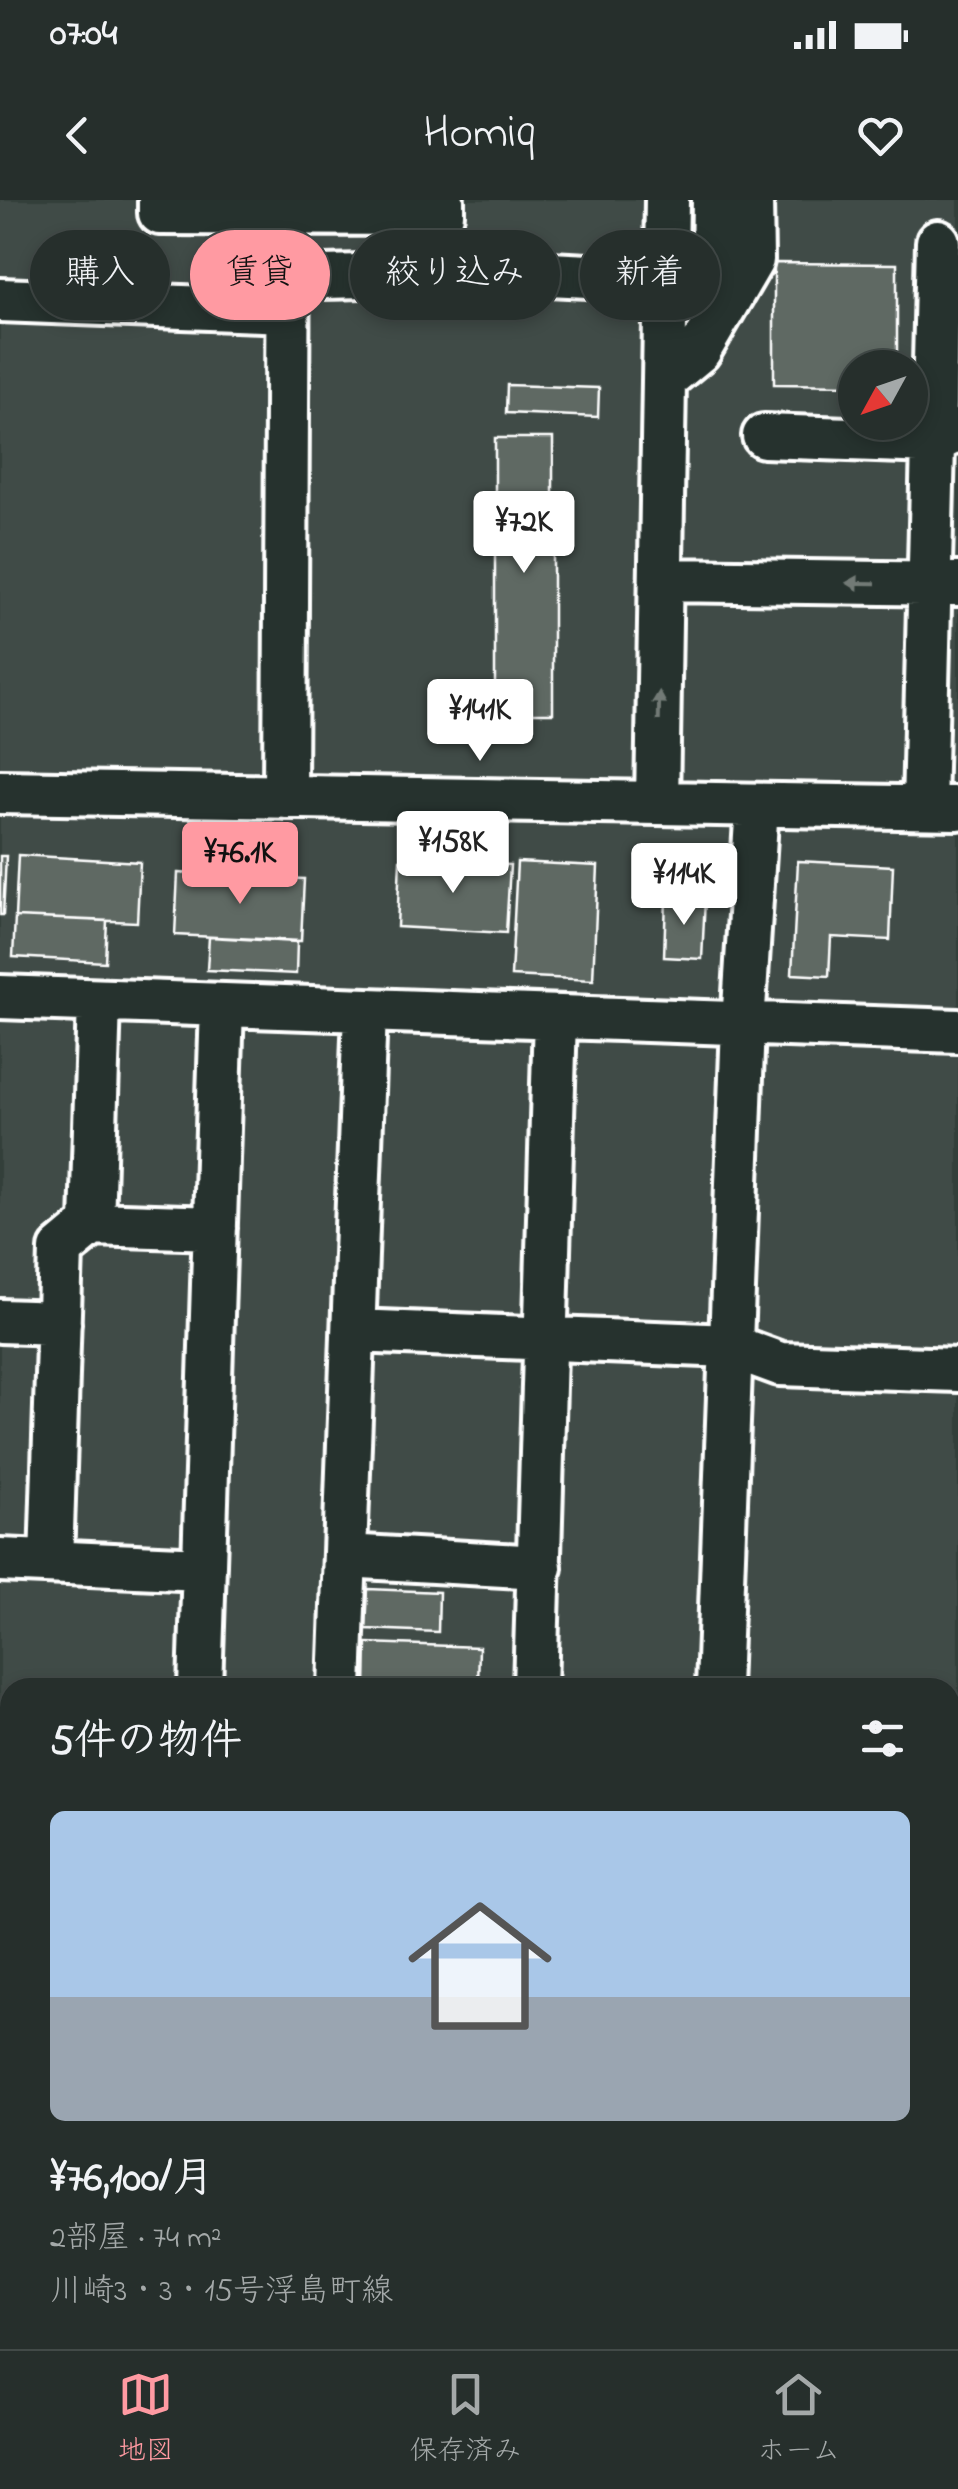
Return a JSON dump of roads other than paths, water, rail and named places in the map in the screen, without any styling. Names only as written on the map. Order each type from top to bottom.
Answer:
[{"type":"street","points":[[160,200],[160,213],[442,214],[442,200]]},
{"type":"street","points":[[667,200],[667,230]]},
{"type":"street","points":[[714,200],[714,230]]},
{"type":"street","points":[[664,380],[699,351],[752,260],[751,200]]},
{"type":"street","points":[[288,213],[288,230]]},
{"type":"street","points":[[0,792],[941,807],[946,436],[938,242]]},
{"type":"street","points":[[330,291],[512,272],[580,275]]},
{"type":"street","points":[[0,300],[190,297]]},
{"type":"street","points":[[285,797],[287,320]]},
{"type":"street","points":[[657,803],[665,320]]},
{"type":"street","points":[[764,436],[946,436]]},
{"type":"street","points":[[661,580],[944,584]]},
{"type":"street","points":[[718,1678],[756,804]]},
{"type":"street","points":[[0,997],[958,1031]]},
{"type":"street","points":[[92,1224],[100,1001]]},
{"type":"street","points":[[200,1678],[222,1005]]},
{"type":"street","points":[[340,1678],[365,1010]]},
{"type":"street","points":[[535,1678],[554,1017]]},
{"type":"street","points":[[52,1562],[61,1250],[92,1224],[215,1228]]},
{"type":"street","points":[[0,1321],[59,1323]]},
{"type":"street","points":[[354,1331],[731,1346],[780,1364],[958,1370]]},
{"type":"street","points":[[345,1556],[540,1567]]},
{"type":"street","points":[[0,1560],[204,1569]]}]
